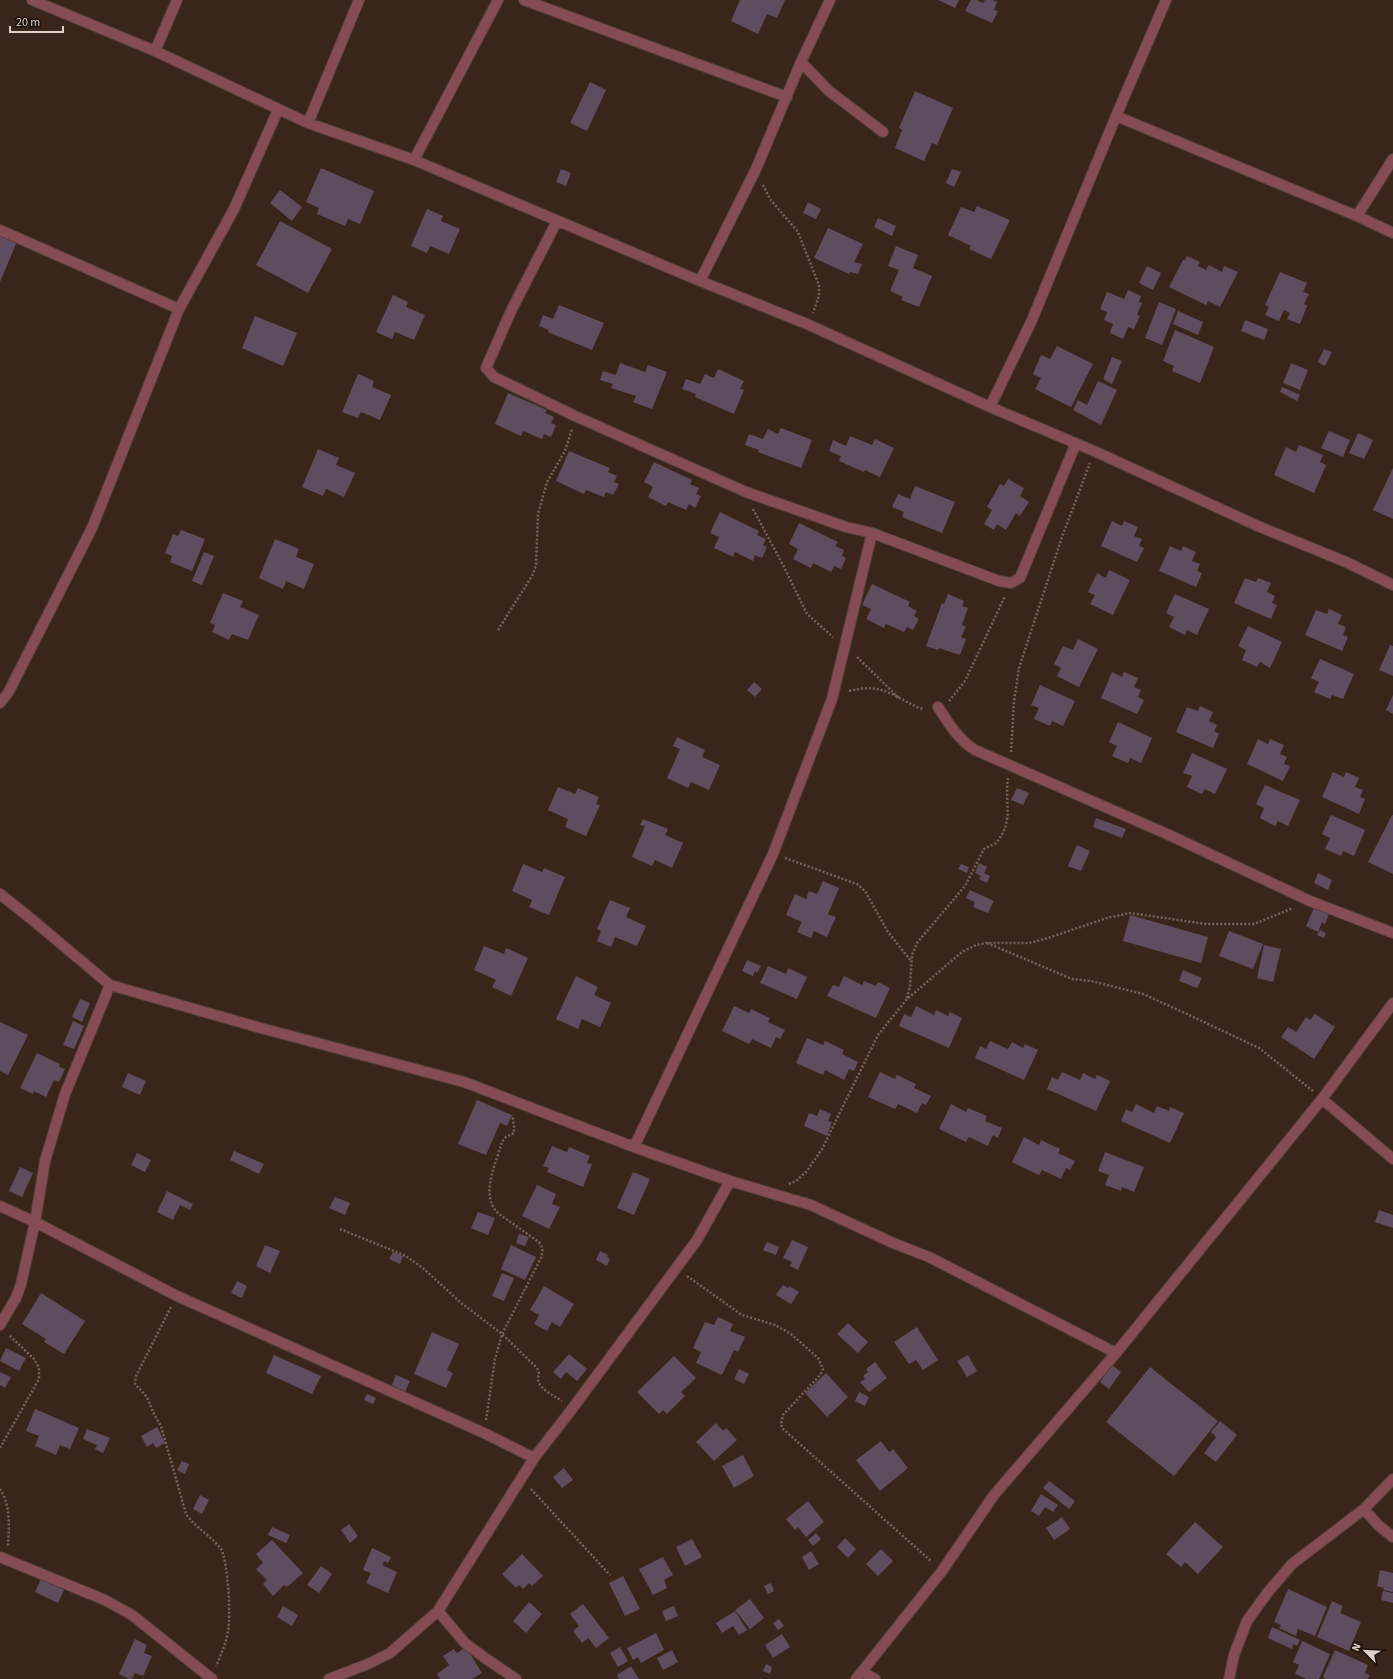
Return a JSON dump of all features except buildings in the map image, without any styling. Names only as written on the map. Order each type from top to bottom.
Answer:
[{"type":"street","points":[[32,0],[155,51],[308,123],[414,160],[700,281],[807,324],[990,407],[1094,451],[1260,527],[1346,562],[1393,585]]},
{"type":"street","points":[[155,51],[177,0]]},
{"type":"street","points":[[308,123],[360,0]]},
{"type":"street","points":[[414,160],[498,0]]},
{"type":"street","points":[[524,0],[787,97]]},
{"type":"street","points":[[700,281],[756,170],[801,62],[830,0]]},
{"type":"street","points":[[990,407],[1032,320],[1116,116],[1166,0]]},
{"type":"street","points":[[801,62],[829,91],[883,132]]},
{"type":"street","points":[[0,703],[8,693],[92,528],[179,309],[234,209],[278,110]]},
{"type":"street","points":[[1116,116],[1357,216],[1393,233]]},
{"type":"street","points":[[1357,216],[1393,159]]},
{"type":"street","points":[[557,221],[511,311],[486,368],[494,377],[575,416],[746,492],[846,527],[872,533],[999,581],[1011,583],[1020,578],[1076,443]]},
{"type":"street","points":[[0,230],[179,309]]},
{"type":"street","points":[[634,1147],[773,854],[832,699],[872,533]]},
{"type":"street","points":[[938,706],[953,730],[964,743],[975,750],[1167,834],[1310,900],[1393,933]]},
{"type":"street","points":[[0,894],[110,985],[257,1027],[464,1082],[634,1147],[730,1180],[811,1205],[893,1243],[929,1257],[1116,1353]]},
{"type":"street","points":[[3,1329],[21,1284],[35,1222],[45,1161],[65,1094],[110,985]]},
{"type":"street","points":[[875,1679],[859,1676],[942,1571],[994,1495],[1116,1353],[1322,1099],[1393,1004]]},
{"type":"street","points":[[1322,1099],[1393,1159]]},
{"type":"street","points":[[329,1679],[368,1664],[390,1653],[438,1611],[534,1458],[697,1240],[730,1180]]},
{"type":"street","points":[[0,1206],[35,1222],[177,1296],[484,1433],[534,1458]]},
{"type":"street","points":[[1229,1679],[1234,1655],[1247,1621],[1268,1592],[1292,1564],[1364,1509],[1393,1478]]},
{"type":"street","points":[[1364,1509],[1378,1525],[1393,1537]]},
{"type":"street","points":[[4,1558],[105,1600],[132,1615],[212,1679]]},
{"type":"street","points":[[438,1611],[465,1643],[516,1679]]},
{"type":"path","points":[[756,170],[770,199],[798,232],[819,285],[819,296],[816,307],[807,324]]},
{"type":"path","points":[[498,630],[532,576],[536,566],[538,514],[547,482],[568,443],[575,416]]},
{"type":"path","points":[[907,999],[910,986],[911,961],[916,943],[965,886],[986,846],[993,845],[998,840],[1008,817],[1008,782],[1014,701],[1020,668],[1063,534],[1094,451]]},
{"type":"path","points":[[746,492],[757,517],[784,565],[807,614],[900,699]]},
{"type":"path","points":[[832,699],[847,692],[864,687],[882,689],[919,708],[932,709],[949,701],[965,682],[1011,583]]},
{"type":"path","points":[[773,854],[857,884],[866,890],[888,932],[911,961]]},
{"type":"path","points":[[771,1192],[796,1181],[807,1171],[822,1149],[878,1035],[907,999],[968,948],[986,943],[1029,943],[1106,918],[1130,913],[1206,924],[1254,924],[1310,900]]},
{"type":"path","points":[[986,943],[1072,979],[1091,981],[1143,994],[1212,1025],[1259,1048],[1322,1099]]},
{"type":"path","points":[[484,1433],[495,1359],[502,1334],[543,1252],[539,1242],[499,1214],[490,1202],[489,1192],[502,1142],[506,1137],[514,1133],[509,1099]]},
{"type":"path","points":[[340,1229],[406,1256],[424,1269],[460,1302],[502,1334],[537,1368],[540,1372],[538,1379],[540,1384],[572,1409]]},
{"type":"path","points":[[676,1269],[738,1312],[775,1325],[791,1334],[818,1358],[823,1369],[820,1375],[783,1415],[781,1424],[782,1428],[942,1571]]},
{"type":"path","points":[[177,1296],[136,1376],[135,1384],[147,1397],[161,1426],[186,1514],[191,1522],[218,1546],[225,1558],[230,1618],[225,1642],[212,1679]]},
{"type":"path","points":[[0,1448],[39,1379],[39,1368],[34,1359],[3,1329]]},
{"type":"path","points":[[521,1478],[610,1575]]},
{"type":"path","points":[[0,1489],[8,1507],[9,1523],[4,1558]]}]
